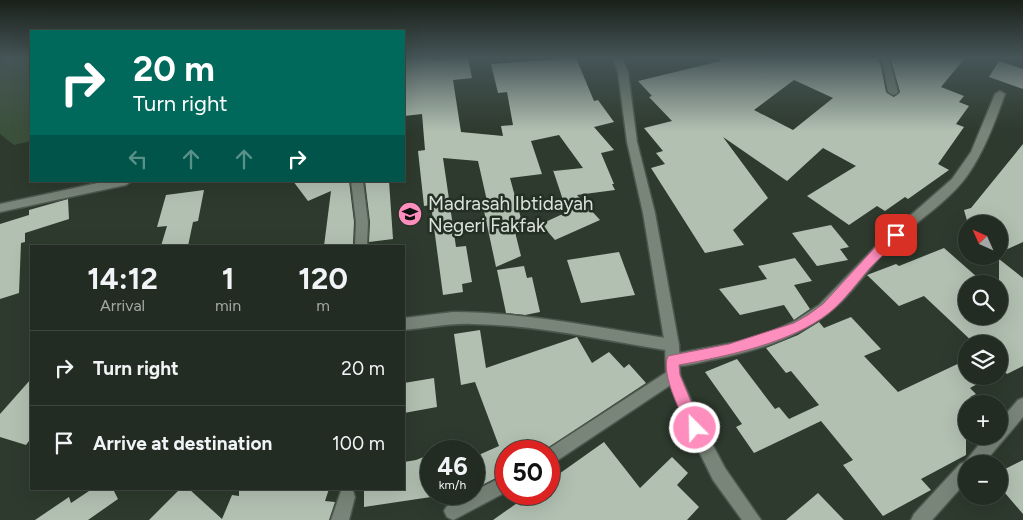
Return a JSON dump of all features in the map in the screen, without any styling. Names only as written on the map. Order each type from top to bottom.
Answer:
[{"type":"street","points":[[624,82],[632,142],[649,213],[672,345],[673,368],[695,428],[719,474],[752,520]]},
{"type":"street","points":[[890,82],[892,92]]},
{"type":"street","points":[[560,450],[673,368],[798,327],[827,308],[883,246],[936,202],[960,177],[980,142],[1000,94]]},
{"type":"street","points":[[0,208],[121,182]]},
{"type":"street","points":[[357,182],[362,222],[361,245]]},
{"type":"street","points":[[405,324],[453,318],[474,318],[546,325],[672,345]]},
{"type":"street","points":[[1008,423],[1023,405]]},
{"type":"street","points":[[980,455],[989,445]]},
{"type":"street","points":[[920,520],[958,479]]},
{"type":"street","points":[[453,511],[495,489]]},
{"type":"street","points":[[340,520],[347,497]]},
{"type":"green space","points":[[0,82],[30,82],[30,141],[14,145],[0,134]]},
{"type":"building","points":[[405,82],[453,82],[461,132],[503,136],[501,126],[513,125],[507,92],[498,93],[495,82],[586,82],[594,101],[598,100],[614,122],[594,127],[614,150],[601,153],[615,190],[577,195],[600,220],[555,240],[541,224],[567,212],[553,170],[583,168],[559,135],[531,141],[542,174],[510,178],[523,226],[514,228],[521,256],[496,267],[484,211],[489,210],[478,161],[443,158],[456,247],[466,246],[472,282],[462,284],[463,292],[443,295],[431,205],[424,206],[418,151],[425,150],[422,114],[405,116]]},
{"type":"building","points":[[639,82],[791,82],[754,110],[793,130],[833,98],[799,82],[884,82],[886,92],[894,97],[900,92],[897,82],[945,82],[941,87],[964,96],[959,102],[969,106],[956,124],[964,127],[938,164],[949,170],[908,199],[905,197],[885,211],[877,206],[849,225],[807,196],[856,166],[823,148],[787,181],[723,137],[768,198],[733,230],[744,245],[705,253],[651,168],[665,164],[656,153],[663,151],[644,128],[672,121],[649,97],[652,96]]},
{"type":"building","points":[[1004,82],[1023,82],[1023,89]]},
{"type":"building","points":[[1023,144],[1023,242],[1008,249],[1008,215],[965,215],[964,210],[971,208]]},
{"type":"building","points":[[294,182],[349,182],[354,222],[353,244],[324,245],[331,191],[308,201]]},
{"type":"building","points":[[365,182],[389,182],[393,239],[369,242],[370,222]]},
{"type":"building","points":[[204,190],[198,221],[193,222],[188,245],[161,245],[167,226],[157,227],[166,195]]},
{"type":"building","points":[[68,199],[69,219],[25,233],[25,242],[21,243],[19,293],[0,299],[0,224],[29,215],[29,210]]},
{"type":"building","points":[[831,225],[849,247],[840,249],[848,260],[817,266],[792,233]]},
{"type":"building","points":[[944,248],[958,260],[958,265],[963,265],[975,275],[958,275],[958,325],[1008,325],[1008,275],[999,275],[999,265],[1007,265],[1023,278],[1023,366],[1008,374],[1008,335],[965,335],[924,296],[899,306],[867,275],[896,264],[899,266]]},
{"type":"building","points":[[619,252],[635,295],[581,303],[567,260]]},
{"type":"building","points":[[795,258],[812,281],[794,285],[810,309],[794,320],[784,305],[740,315],[719,289],[767,279],[758,266]]},
{"type":"building","points":[[524,266],[527,278],[532,277],[540,312],[525,315],[506,313],[497,270]]},
{"type":"building","points":[[851,317],[881,349],[864,356],[898,392],[958,364],[958,385],[976,385],[970,388],[976,394],[958,395],[958,445],[966,445],[966,455],[958,455],[958,459],[921,479],[931,490],[883,516],[843,465],[853,460],[821,421],[754,453],[736,427],[742,424],[705,372],[737,359],[775,409],[779,407],[789,419],[819,405],[791,371],[786,373],[766,348],[798,335],[819,322],[824,328]]},
{"type":"building","points":[[480,330],[486,368],[577,337],[592,363],[609,352],[624,368],[629,364],[646,383],[560,440],[497,440],[475,382],[461,385],[454,334]]},
{"type":"building","points":[[434,378],[437,407],[405,413],[405,383]]},
{"type":"building","points":[[30,380],[30,439],[26,445],[0,437],[0,414]]},
{"type":"building","points":[[604,442],[640,488],[672,457],[688,473],[677,485],[699,507],[687,520],[493,520],[514,505],[560,505],[560,473]]},
{"type":"building","points":[[495,448],[495,478],[485,484],[485,452]]},
{"type":"building","points":[[420,458],[420,499],[364,507],[364,490],[405,490],[405,462]]},
{"type":"building","points":[[1023,460],[1023,514],[1008,496],[1008,468]]},
{"type":"building","points":[[90,490],[114,490],[118,499],[88,520],[35,520],[69,497],[71,503]]},
{"type":"building","points":[[179,490],[190,490],[222,519],[232,495],[239,496],[239,490],[329,490],[325,501],[335,502],[329,520],[149,520]]},
{"type":"building","points":[[818,493],[844,520],[786,520]]},
{"type":"place","name":"Madrasah Ibtidayah Negeri Fakfak","points":[[410,214]]},
{"type":"route","points":[[695,428],[673,375],[673,360],[729,350],[798,327],[827,308],[883,246],[896,235]]}]
